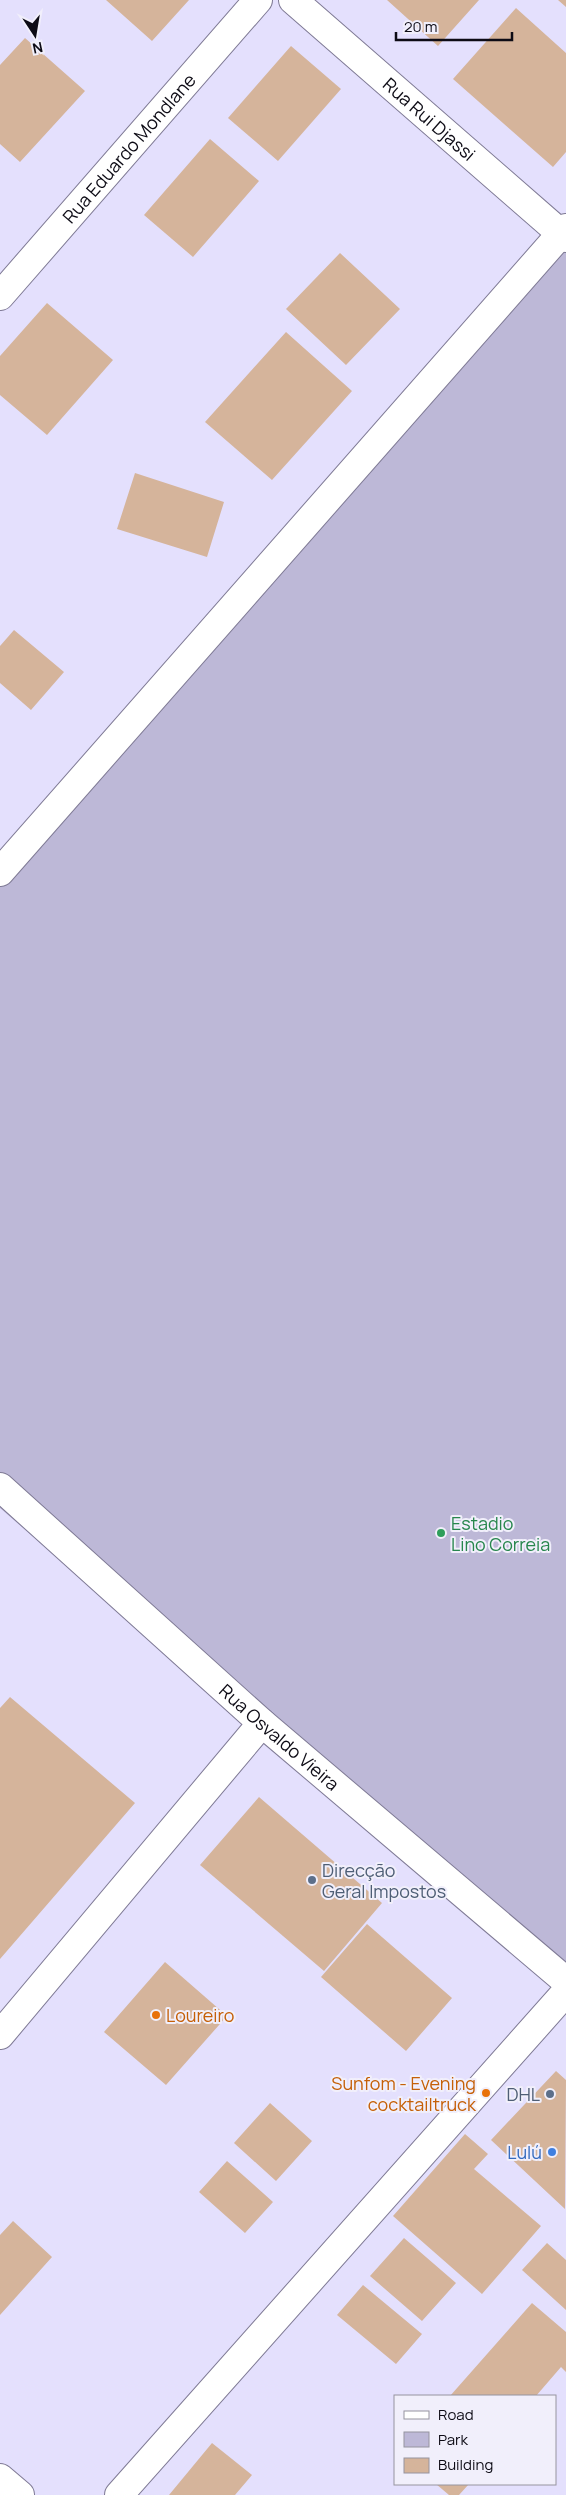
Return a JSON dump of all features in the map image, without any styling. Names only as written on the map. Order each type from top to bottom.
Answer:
[{"type":"street","name":"Rua Eduardo Mondlane","points":[[0,296],[258,0]]},
{"type":"street","name":"Rua Rui Djassi","points":[[293,0],[564,233]]},
{"type":"street","points":[[0,872],[564,233]]},
{"type":"street","name":"Rua Osvaldo Vieira","points":[[0,1487],[262,1723],[566,1981]]},
{"type":"street","points":[[0,2035],[262,1723]]},
{"type":"street","points":[[119,2495],[566,1992]]},
{"type":"street","points":[[0,2478],[20,2495]]},
{"type":"green space","points":[[566,238],[566,1997],[0,1508],[0,878]]},
{"type":"building","points":[[106,0],[189,0],[152,41]]},
{"type":"building","points":[[387,0],[479,0],[438,46]]},
{"type":"building","points":[[558,0],[566,0],[566,7]]},
{"type":"building","points":[[516,8],[566,53],[566,152],[553,167],[453,79]]},
{"type":"building","points":[[25,38],[85,91],[20,162],[0,144],[0,65]]},
{"type":"building","points":[[291,46],[341,89],[278,161],[228,118]]},
{"type":"building","points":[[210,139],[259,181],[193,257],[144,215]]},
{"type":"building","points":[[340,253],[400,309],[346,365],[286,309]]},
{"type":"building","points":[[47,303],[113,360],[47,435],[0,395],[0,356]]},
{"type":"building","points":[[286,332],[352,391],[272,480],[205,422]]},
{"type":"building","points":[[135,473],[224,502],[207,557],[117,529]]},
{"type":"building","points":[[14,630],[64,672],[31,710],[0,683],[0,646]]},
{"type":"building","points":[[10,1697],[135,1803],[0,1959],[0,1708]]},
{"type":"building","points":[[259,1797],[382,1903],[324,1971],[200,1865]]},
{"type":"building","points":[[367,1924],[452,1998],[406,2051],[321,1977]]},
{"type":"building","points":[[165,1962],[227,2016],[166,2085],[104,2032]]},
{"type":"building","points":[[556,2071],[566,2080],[565,2209],[491,2140]]},
{"type":"building","points":[[270,2103],[312,2141],[276,2181],[234,2143]]},
{"type":"building","points":[[465,2134],[488,2154],[474,2169],[541,2226],[482,2294],[393,2216]]},
{"type":"building","points":[[227,2161],[273,2202],[245,2233],[199,2192]]},
{"type":"building","points":[[13,2221],[52,2257],[0,2315],[0,2235]]},
{"type":"building","points":[[404,2238],[456,2283],[422,2321],[370,2276]]},
{"type":"building","points":[[547,2243],[566,2260],[566,2310],[522,2270]]},
{"type":"building","points":[[363,2285],[422,2334],[396,2364],[337,2315]]},
{"type":"building","points":[[532,2303],[566,2332],[566,2372],[561,2367],[537,2395],[451,2395]]},
{"type":"building","points":[[212,2443],[252,2475],[235,2495],[169,2495]]},
{"type":"building","points":[[437,2485],[468,2485],[459,2495],[449,2495]]},
{"type":"place","name":"Estadio Lino Correia","points":[[441,1533]]},
{"type":"place","name":"Direcção Geral Impostos","points":[[312,1880]]},
{"type":"place","name":"Loureiro","points":[[156,2015]]},
{"type":"place","name":"Sunfom - Evening cocktailtruck","points":[[486,2093]]},
{"type":"place","name":"DHL","points":[[550,2094]]},
{"type":"place","name":"Lulú","points":[[552,2152]]}]
